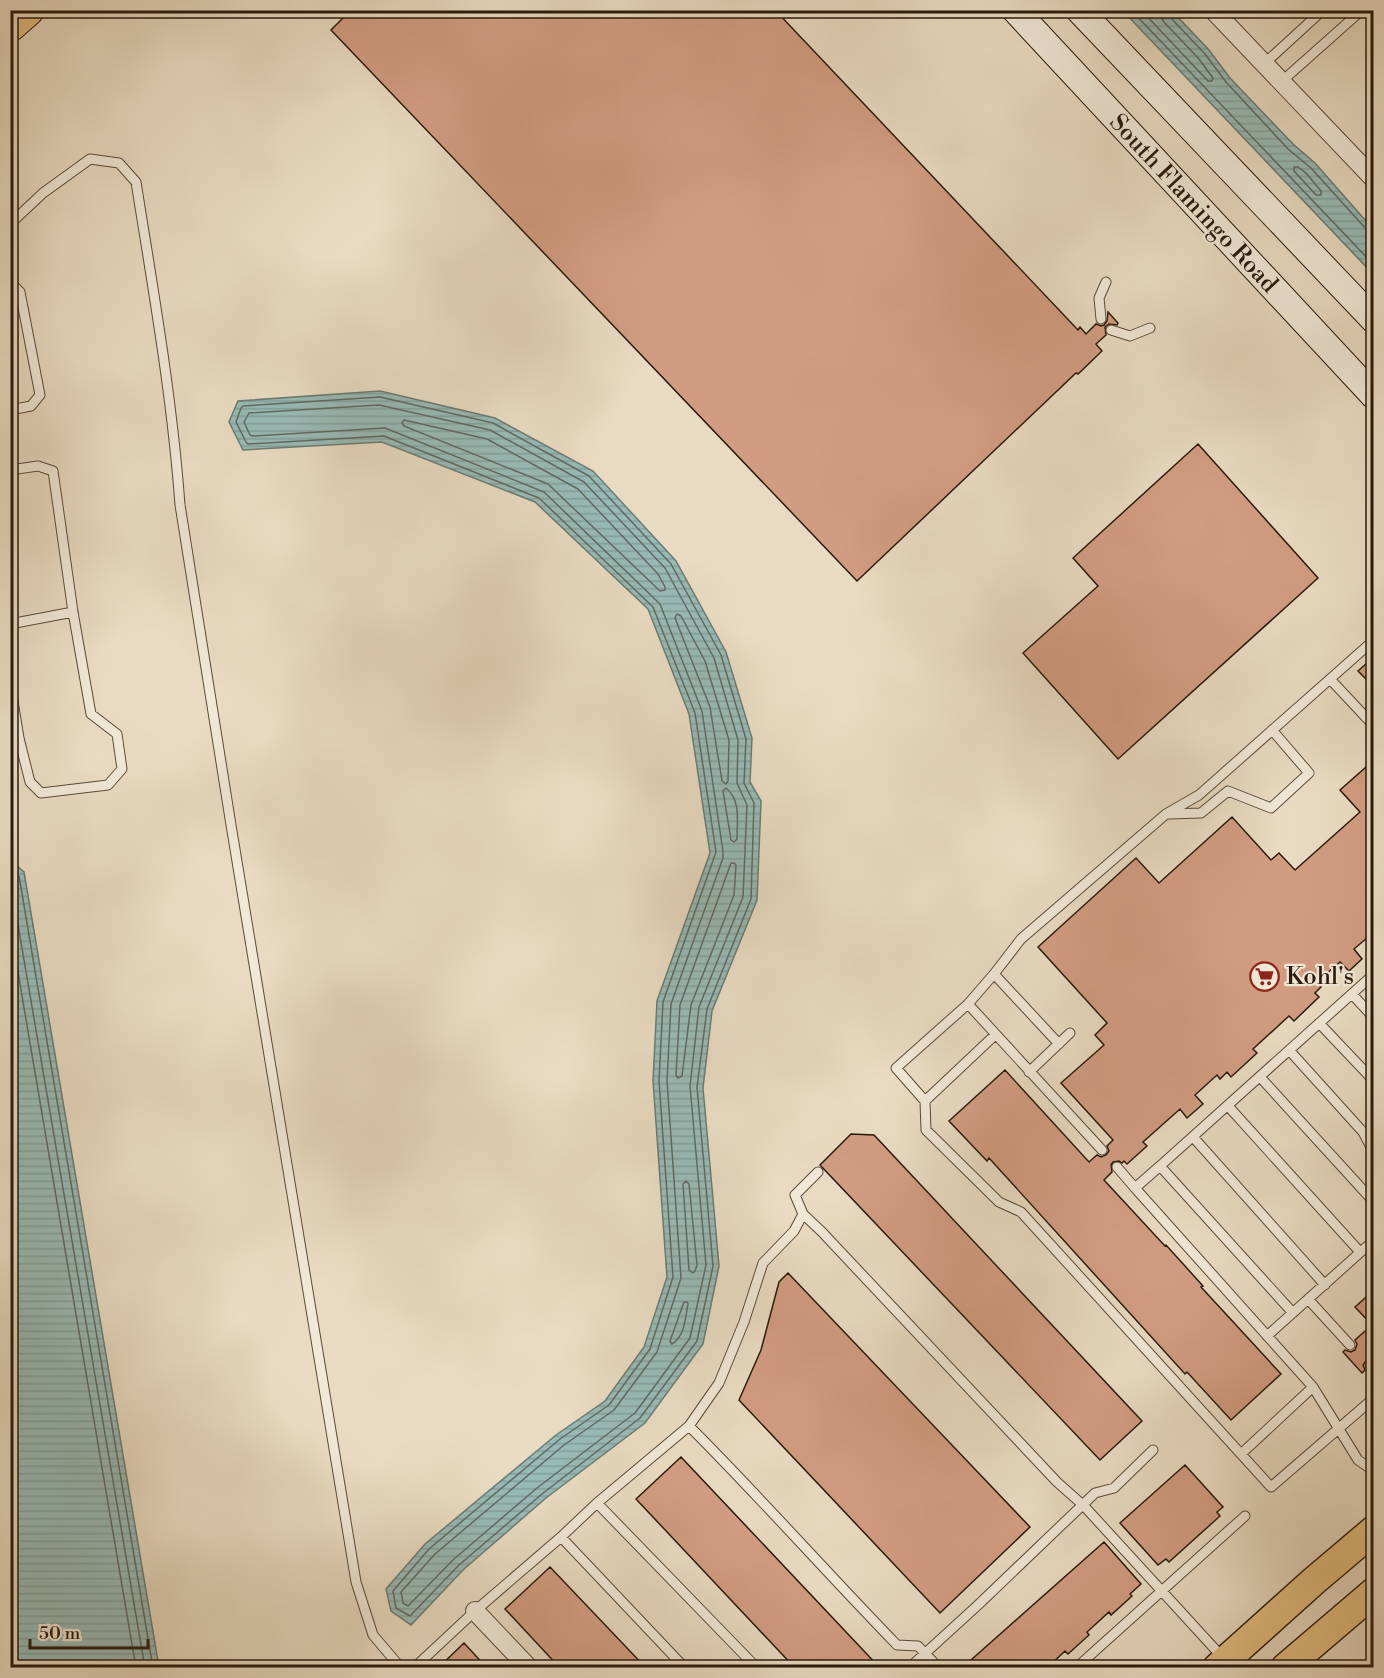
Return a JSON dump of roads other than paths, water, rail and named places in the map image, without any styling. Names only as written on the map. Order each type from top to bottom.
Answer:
[{"type":"highway","points":[[10,25],[27,10]]},
{"type":"main road","name":"South Flamingo Road","points":[[1015,10],[1374,396]]},
{"type":"main road","name":"South Flamingo Road","points":[[1079,10],[1374,320]]},
{"type":"main road","points":[[1225,1665],[1315,1580],[1374,1530]]},
{"type":"main road","points":[[1285,1668],[1374,1592]]},
{"type":"street","points":[[1213,10],[1374,180]]},
{"type":"street","points":[[475,1611],[529,1668]]},
{"type":"lane","points":[[1264,64],[1323,10]]},
{"type":"lane","points":[[1281,82],[1362,10]]},
{"type":"lane","points":[[10,224],[43,193],[90,159],[119,163],[136,182],[165,368],[180,505],[356,1582],[373,1635],[401,1668]]},
{"type":"lane","points":[[10,282],[20,292],[40,395],[31,406],[10,410]]},
{"type":"lane","points":[[1101,319],[1099,298],[1106,282]]},
{"type":"lane","points":[[1111,330],[1130,336],[1150,328]]},
{"type":"lane","points":[[10,470],[38,466],[53,471],[73,612],[91,714],[117,734],[122,769],[108,785],[41,793],[30,782],[15,739],[10,683]]},
{"type":"lane","points":[[10,624],[73,612]]},
{"type":"lane","points":[[1374,640],[1199,795],[1166,814],[1021,939],[968,1004],[896,1068],[926,1101],[927,1130],[999,1202],[1020,1212],[1271,1487],[1374,1398]]},
{"type":"lane","points":[[1330,679],[1374,726]]},
{"type":"lane","points":[[1166,814],[1201,813],[1228,791],[1271,808],[1309,773],[1272,730]]},
{"type":"lane","points":[[994,974],[1059,1044]]},
{"type":"lane","points":[[1135,1188],[1374,974]]},
{"type":"lane","points":[[1352,994],[1374,1018]]},
{"type":"lane","points":[[968,1004],[1102,1150]]},
{"type":"lane","points":[[1319,1023],[1374,1081]]},
{"type":"lane","points":[[1029,1072],[1070,1033]]},
{"type":"lane","points":[[926,1101],[995,1035]]},
{"type":"lane","points":[[1289,1050],[1363,1132],[1374,1139]]},
{"type":"lane","points":[[1260,1077],[1374,1202]]},
{"type":"lane","points":[[1228,1106],[1360,1252]]},
{"type":"lane","points":[[1363,1132],[1374,1154]]},
{"type":"lane","points":[[1193,1137],[1325,1285]]},
{"type":"lane","points":[[1160,1166],[1293,1313]]},
{"type":"lane","points":[[1117,1167],[1313,1387],[1358,1460],[1374,1471]]},
{"type":"lane","points":[[818,1172],[795,1195],[803,1214],[1057,1482],[1084,1506],[1162,1590],[1225,1665]]},
{"type":"lane","points":[[414,1668],[597,1503],[689,1426],[719,1383],[744,1322],[763,1263],[794,1231],[803,1214]]},
{"type":"lane","points":[[1267,1336],[1374,1240]]},
{"type":"lane","points":[[1308,1299],[1350,1345]]},
{"type":"lane","points":[[1241,1454],[1313,1387]]},
{"type":"lane","points":[[689,1426],[750,1487],[897,1645],[918,1646],[939,1668]]},
{"type":"lane","points":[[909,1668],[1084,1506],[1095,1493],[1114,1488],[1154,1450]]},
{"type":"lane","points":[[597,1503],[757,1668]]},
{"type":"lane","points":[[1076,1668],[1245,1516]]},
{"type":"lane","points":[[561,1537],[685,1668]]},
{"type":"water","points":[[1123,11],[1172,11],[1209,50],[1230,78],[1293,144],[1315,163],[1373,229],[1373,274]]},
{"type":"water","points":[[380,391],[495,418],[593,471],[676,561],[726,652],[752,738],[750,782],[761,801],[757,900],[712,1011],[703,1088],[719,1266],[703,1344],[645,1423],[546,1498],[464,1569],[411,1625],[391,1611],[386,1589],[425,1544],[556,1435],[605,1401],[644,1347],[667,1277],[653,1081],[657,1001],[710,853],[689,714],[648,609],[535,502],[382,442],[243,450],[229,422],[238,401]]},
{"type":"water","points":[[11,861],[24,872],[159,1667],[11,1667]]},
{"type":"place","name":"Kohl's","points":[[1265,976]]}]
